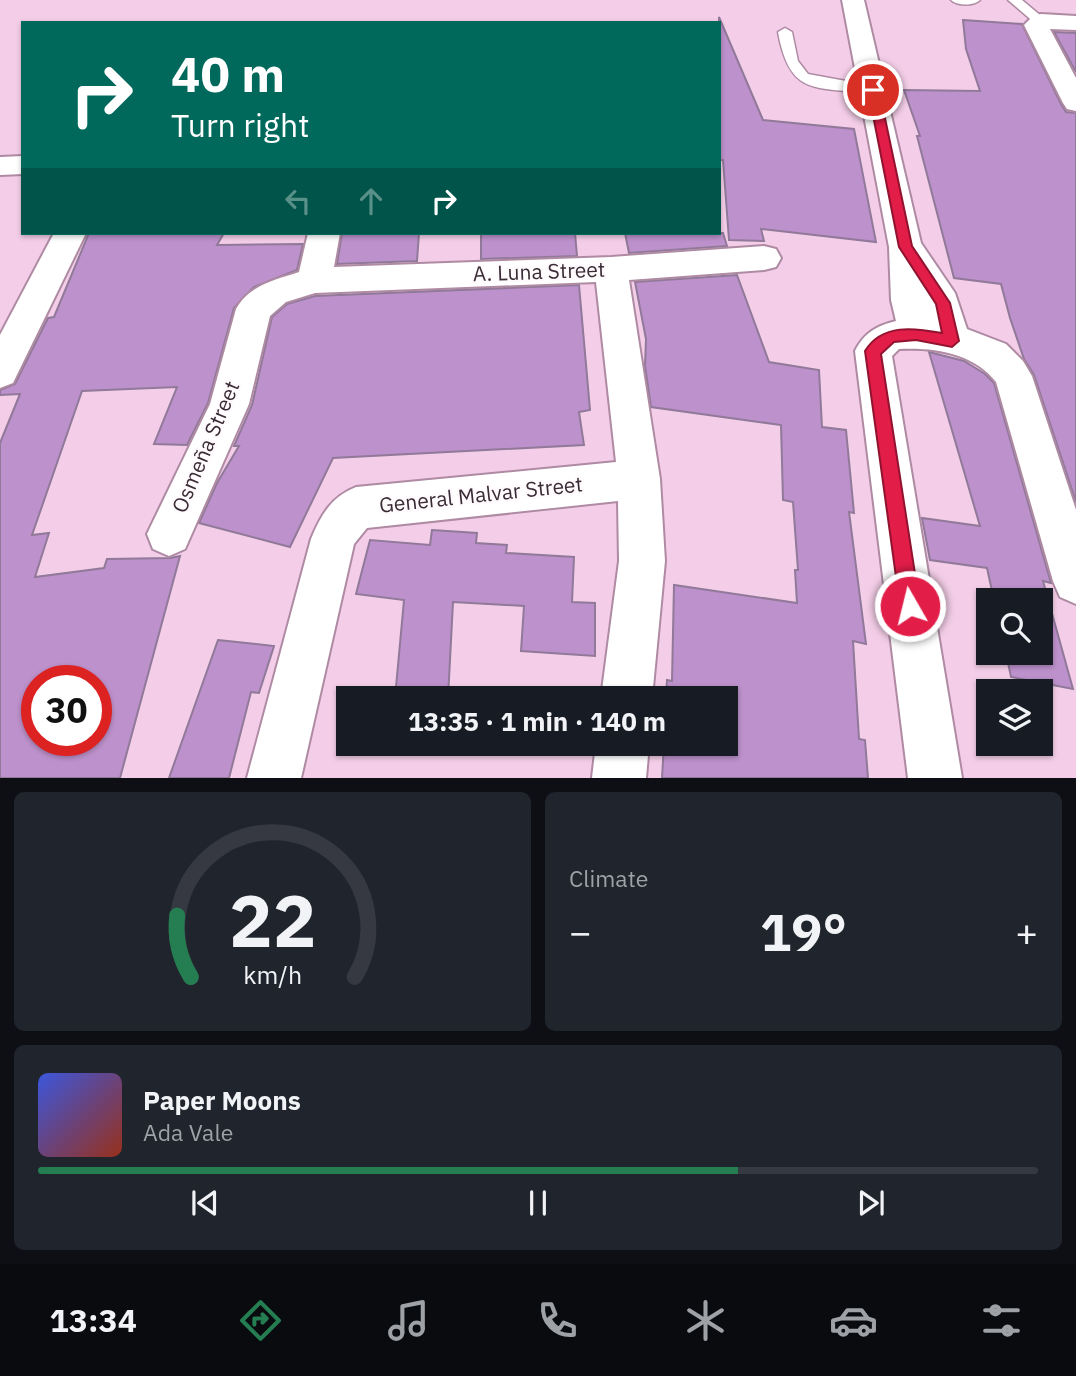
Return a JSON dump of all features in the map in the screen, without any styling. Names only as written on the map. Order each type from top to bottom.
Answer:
[{"type":"street","points":[[853,0],[905,247],[943,303],[934,338]]},
{"type":"street","points":[[1076,23],[1039,23],[1076,103]]},
{"type":"street","points":[[0,166],[21,165]]},
{"type":"street","points":[[0,372],[68,235]]},
{"type":"street","points":[[314,280],[324,235]]},
{"type":"street","name":"A. Luna Street","points":[[314,280],[611,269],[764,258]]},
{"type":"street","points":[[611,269],[639,479],[642,561],[628,686]]},
{"type":"street","name":"Osmeña Street","points":[[169,534],[229,404],[254,309],[274,293],[314,280]]},
{"type":"street","points":[[935,778],[873,351],[890,336],[934,338],[986,350],[1003,362],[1013,376],[1076,581]]},
{"type":"street","name":"General Malvar Street","points":[[274,778],[333,539],[343,521],[356,508],[639,479]]},
{"type":"street","points":[[619,778],[622,756]]},
{"type":"lane","points":[[957,0],[974,0]]},
{"type":"lane","points":[[1014,0],[1039,23]]},
{"type":"lane","points":[[785,32],[794,71],[800,78],[873,90]]},
{"type":"building","points":[[963,20],[1022,24],[1061,104],[1066,112],[1076,113],[1076,502],[1034,375],[1024,359],[1001,284],[954,278],[917,136],[920,136],[904,90],[980,91],[966,49]]},
{"type":"building","points":[[721,22],[763,120],[854,129],[876,242],[761,229],[764,241],[729,240],[723,160]]},
{"type":"building","points":[[1054,32],[1076,33],[1076,72]]},
{"type":"building","points":[[723,233],[727,246],[629,253],[625,235]]},
{"type":"building","points":[[88,235],[223,235],[217,245],[303,244],[297,270],[254,287],[234,308],[208,403],[187,445],[154,444],[177,387],[82,391],[32,535],[49,533],[35,577],[104,568],[107,559],[180,556],[120,778],[0,778],[0,443],[20,394],[0,395],[0,390],[15,384],[48,318],[54,317]]},
{"type":"building","points":[[342,235],[419,235],[417,261],[337,264]]},
{"type":"building","points":[[481,235],[575,235],[577,256],[481,259]]},
{"type":"building","points":[[737,275],[769,362],[819,370],[822,427],[846,430],[854,513],[849,512],[866,644],[853,641],[859,739],[865,740],[868,778],[662,778],[663,756],[738,756],[738,686],[667,686],[667,680],[672,681],[674,585],[797,603],[795,570],[798,570],[793,502],[783,500],[781,425],[651,407],[645,366],[646,339],[635,282]]},
{"type":"building","points":[[579,285],[590,410],[579,412],[584,445],[333,458],[290,547],[199,523],[217,483],[239,446],[234,446],[252,405],[272,317],[287,304],[315,296]]},
{"type":"building","points":[[929,352],[964,361],[994,383],[1051,583],[1043,581],[1045,588],[991,588],[987,568],[930,560],[922,518],[980,526]]},
{"type":"building","points":[[432,530],[477,533],[476,543],[507,545],[506,553],[574,557],[572,602],[595,603],[595,656],[521,651],[524,606],[453,602],[449,686],[396,686],[404,600],[356,594],[370,540],[430,545]]},
{"type":"building","points":[[1053,617],[1073,689],[1053,685],[1053,679],[1011,677],[1008,665],[1053,665]]},
{"type":"building","points":[[218,640],[274,646],[259,693],[251,692],[229,778],[169,778]]},
{"type":"route","points":[[873,90],[905,247],[943,303],[952,341],[916,334],[890,336],[873,351],[910,606]]}]
